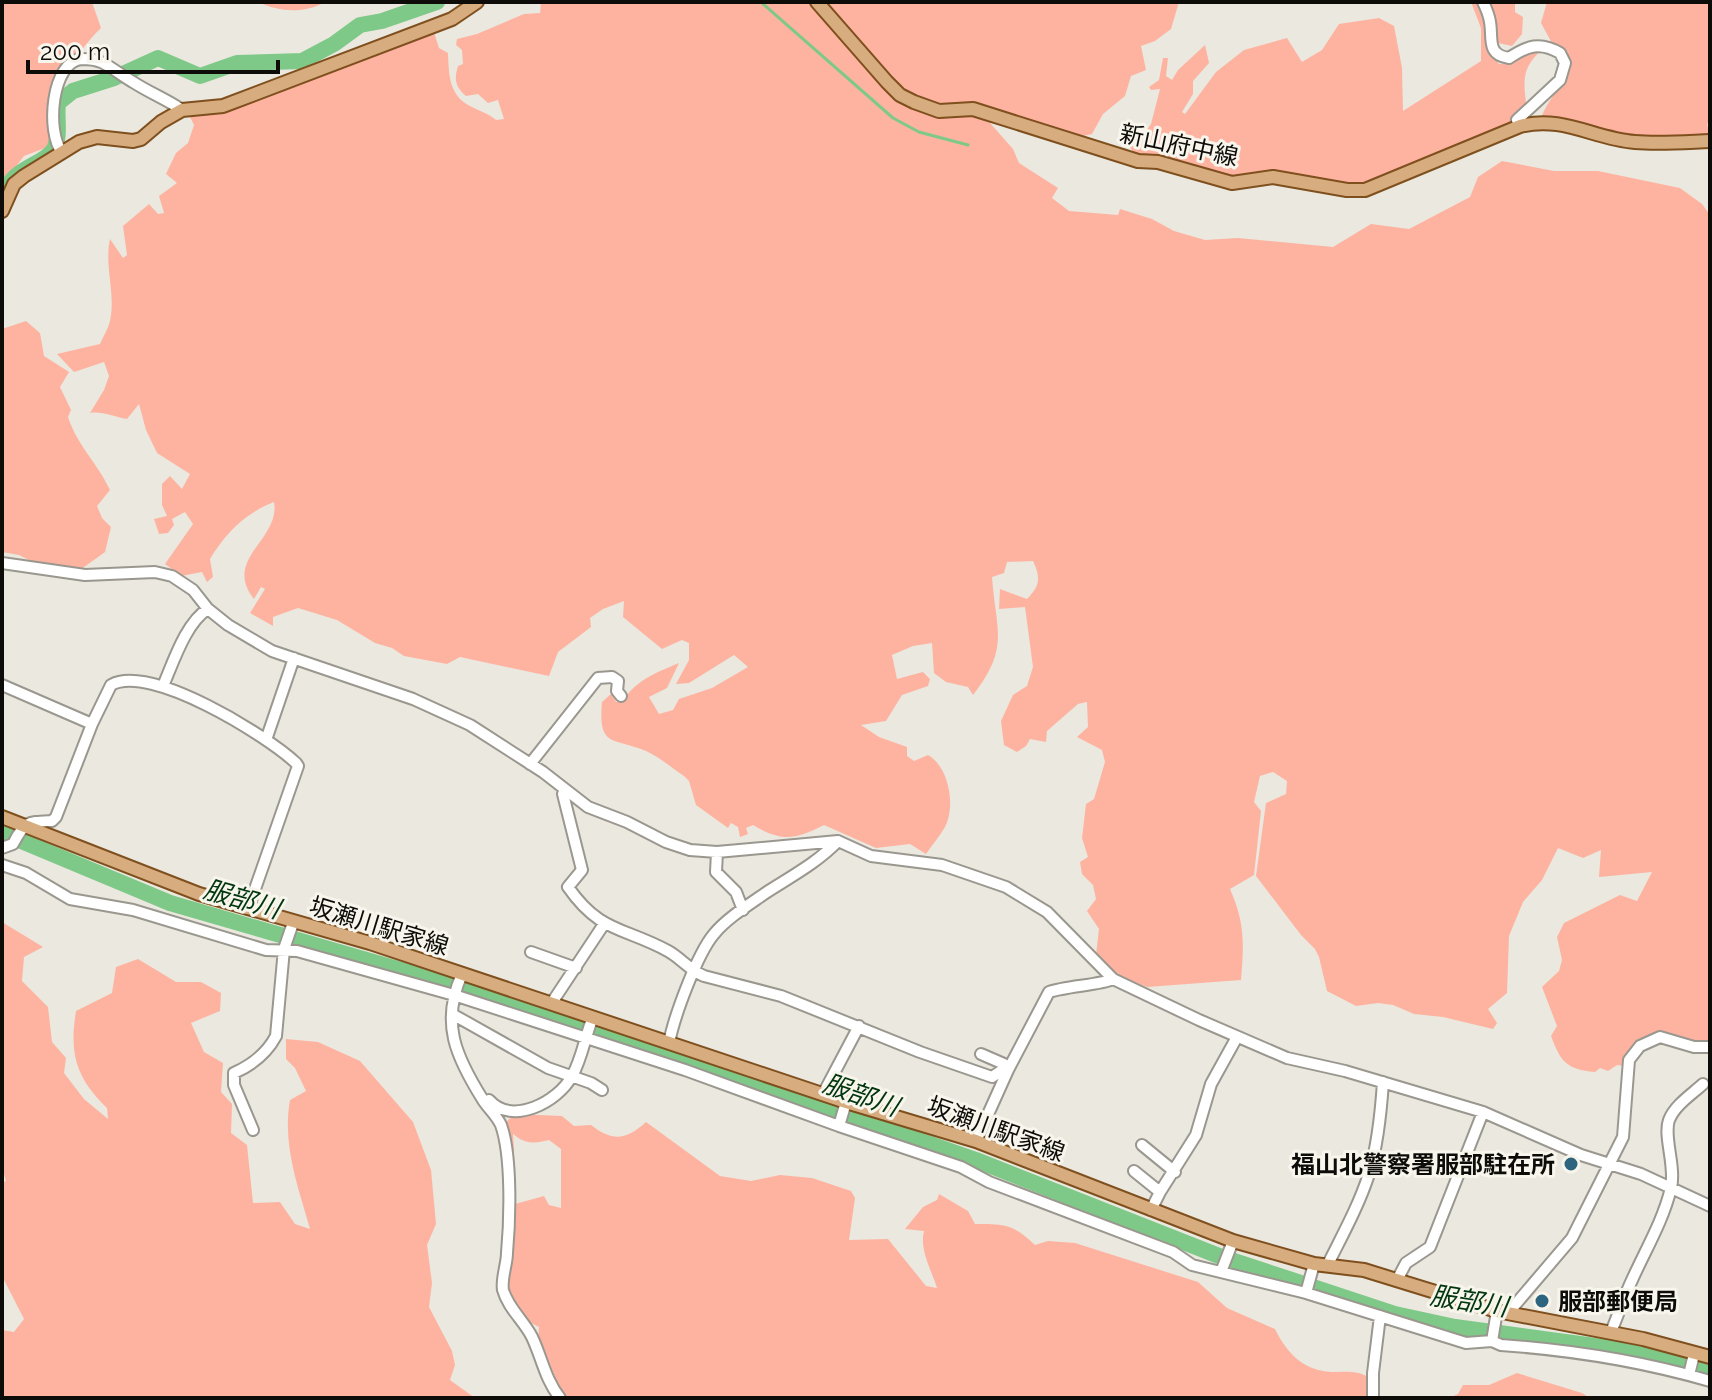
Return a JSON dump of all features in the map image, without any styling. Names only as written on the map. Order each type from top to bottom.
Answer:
[{"type":"main road","points":[[2,211],[14,184],[79,142],[97,137],[141,139],[182,110],[223,106],[452,19],[477,2]]},
{"type":"main road","name":"新山府中線","points":[[817,2],[893,88],[914,102],[939,111],[973,109],[1126,157],[1158,162],[1232,183],[1273,177],[1347,190],[1365,190],[1520,126],[1545,121],[1633,142],[1710,141]]},
{"type":"main road","name":"坂瀬川駅家線","points":[[2,817],[22,829],[292,926],[370,943],[461,976],[823,1094],[846,1105],[976,1141],[1232,1244],[1312,1269],[1328,1264],[1364,1270],[1501,1314],[1611,1332],[1693,1356],[1710,1357]]},
{"type":"street","points":[[1483,2],[1491,24],[1493,52],[1498,57],[1509,58],[1521,50],[1541,45],[1560,53],[1565,63],[1560,80],[1517,120],[1520,126]]},
{"type":"street","points":[[62,152],[56,145],[52,125],[53,101],[61,76],[74,61],[100,62],[182,110]]},
{"type":"street","points":[[2,563],[85,575],[155,572],[172,576],[193,590],[208,609],[272,651],[413,699],[470,725],[588,807],[690,850],[717,852],[838,841],[871,856],[942,865],[1006,887],[1047,912],[1113,979],[1237,1037],[1287,1058],[1483,1112],[1609,1165],[1641,1174],[1710,1206]]},
{"type":"street","points":[[163,686],[179,648],[200,614],[208,609]]},
{"type":"street","points":[[266,740],[294,658]]},
{"type":"street","points":[[530,764],[598,678],[612,677],[618,681],[617,691],[621,696]]},
{"type":"street","points":[[2,848],[13,844],[28,822],[52,821],[56,817],[92,724],[111,685],[117,681],[163,686],[242,723],[298,766],[248,909]]},
{"type":"street","points":[[2,685],[92,724]]},
{"type":"street","points":[[565,791],[563,794],[582,870],[568,887],[582,907],[604,924],[669,951],[694,972],[781,996],[920,1052],[992,1077],[1004,1069],[1008,1070]]},
{"type":"street","points":[[669,1043],[673,1023],[703,950],[715,932],[826,853],[838,841]]},
{"type":"street","points":[[717,852],[716,872],[736,892],[743,910]]},
{"type":"street","points":[[2,865],[26,873],[70,899],[133,910],[266,950],[285,946],[455,993],[685,1070],[961,1167],[989,1182],[1173,1252],[1192,1265],[1306,1292],[1466,1343],[1492,1339],[1501,1345],[1579,1352],[1651,1364],[1710,1381]]},
{"type":"street","points":[[551,1004],[604,924]]},
{"type":"street","points":[[253,1130],[234,1085],[234,1073],[270,1048],[276,1036],[285,946],[292,926]]},
{"type":"street","points":[[531,952],[576,968]]},
{"type":"street","points":[[461,976],[452,1014],[455,1050],[500,1123],[510,1202],[503,1288],[532,1336],[550,1385],[560,1398]]},
{"type":"street","points":[[976,1141],[1008,1070],[1049,992],[1113,979]]},
{"type":"street","points":[[452,1014],[548,1068],[602,1090]]},
{"type":"street","points":[[475,1085],[494,1106],[506,1111],[521,1111],[557,1095],[572,1076],[592,1019]]},
{"type":"street","points":[[823,1094],[859,1026]]},
{"type":"street","points":[[1151,1210],[1196,1135],[1211,1084],[1237,1037]]},
{"type":"street","points":[[1492,1339],[1501,1314],[1572,1238],[1609,1165],[1625,1127],[1627,1073],[1634,1053],[1640,1046],[1660,1037],[1694,1047],[1710,1047]]},
{"type":"street","points":[[981,1054],[1004,1064],[1008,1070]]},
{"type":"street","points":[[1328,1264],[1369,1174],[1376,1144],[1383,1082]]},
{"type":"street","points":[[1611,1332],[1632,1280],[1655,1237],[1671,1189],[1673,1163],[1667,1128],[1670,1119],[1676,1109],[1703,1084]]},
{"type":"street","points":[[839,1126],[846,1105]]},
{"type":"street","points":[[1397,1280],[1406,1263],[1430,1247],[1483,1112]]},
{"type":"street","points":[[1142,1145],[1175,1172]]},
{"type":"street","points":[[1134,1171],[1160,1192]]},
{"type":"street","points":[[1222,1270],[1232,1244]]},
{"type":"street","points":[[1306,1292],[1312,1269]]},
{"type":"street","points":[[1373,1398],[1380,1316]]},
{"type":"street","points":[[1689,1373],[1693,1356]]},
{"type":"shaded area","points":[[2,2],[92,2],[101,28],[63,68],[51,131],[53,145],[24,156],[2,185]]},
{"type":"shaded area","points":[[258,2],[325,2],[292,10]]},
{"type":"shaded area","points":[[541,2],[809,2],[899,101],[928,115],[968,114],[990,119],[990,123],[1013,149],[1019,163],[1058,188],[1052,198],[1069,211],[1118,215],[1120,209],[1205,240],[1238,238],[1333,247],[1371,224],[1409,229],[1470,197],[1478,177],[1502,161],[1554,171],[1598,171],[1680,188],[1702,204],[1710,215],[1710,1042],[1689,1043],[1656,1037],[1632,1048],[1624,1066],[1617,1065],[1608,1071],[1600,1068],[1595,1072],[1571,1066],[1558,1053],[1551,1036],[1557,1026],[1542,987],[1559,971],[1562,960],[1557,937],[1564,923],[1620,895],[1637,901],[1652,872],[1599,877],[1601,850],[1583,858],[1558,848],[1542,880],[1523,902],[1509,936],[1507,993],[1488,1009],[1497,1023],[1493,1029],[1443,1017],[1414,1014],[1393,1005],[1378,1003],[1356,1006],[1327,991],[1315,949],[1256,876],[1266,803],[1286,794],[1287,781],[1273,772],[1260,776],[1254,802],[1261,811],[1254,875],[1230,889],[1242,934],[1241,980],[1147,987],[1117,975],[1096,955],[1099,929],[1087,911],[1096,899],[1093,885],[1082,874],[1080,862],[1088,857],[1082,838],[1086,804],[1094,799],[1105,762],[1102,750],[1077,737],[1088,727],[1087,702],[1078,704],[1047,731],[1046,742],[1030,739],[1017,752],[1004,745],[1001,721],[1013,695],[1027,686],[1033,667],[1025,607],[999,609],[1000,589],[1027,599],[1038,582],[1033,561],[1007,562],[1004,573],[992,577],[998,639],[992,664],[973,695],[968,687],[946,682],[934,673],[932,643],[913,646],[892,655],[897,679],[923,672],[930,679],[928,686],[902,695],[886,721],[861,725],[879,737],[907,747],[907,756],[914,761],[928,755],[941,768],[946,778],[950,809],[943,830],[926,854],[910,844],[876,848],[824,825],[788,837],[753,825],[746,828],[748,834],[740,837],[738,827],[731,823],[728,828],[696,805],[689,781],[684,776],[646,751],[605,734],[602,702],[611,694],[616,702],[622,702],[640,683],[679,663],[667,688],[649,697],[659,714],[673,710],[679,699],[712,688],[748,667],[734,655],[689,683],[676,684],[689,660],[689,643],[682,640],[662,649],[623,617],[624,601],[590,618],[591,627],[558,652],[549,676],[460,657],[447,664],[404,656],[337,620],[298,608],[273,617],[273,626],[250,613],[265,589],[261,587],[254,599],[246,585],[245,572],[248,560],[274,515],[274,502],[245,518],[222,541],[210,559],[213,577],[207,582],[202,572],[181,576],[165,564],[193,524],[185,512],[172,519],[174,525],[168,533],[159,534],[154,519],[167,516],[162,505],[162,484],[170,476],[182,489],[190,474],[157,453],[139,404],[127,419],[90,413],[109,376],[104,362],[74,372],[57,354],[100,344],[111,311],[110,239],[123,258],[127,255],[123,226],[149,204],[158,214],[164,213],[159,196],[177,183],[166,174],[176,153],[188,143],[194,125],[189,115],[201,111],[212,114],[433,29],[439,48],[448,53],[450,78],[455,92],[466,103],[496,120],[504,119],[498,100],[488,103],[478,94],[466,96],[460,89],[456,75],[458,66],[463,64],[457,39],[524,14],[540,13]]},
{"type":"shaded area","points":[[823,2],[1179,2],[1171,29],[1155,41],[1141,46],[1146,70],[1131,76],[1125,96],[1103,114],[1092,134],[1074,138],[920,102],[891,77]]},
{"type":"shaded area","points":[[1471,2],[1480,2],[1488,30],[1487,47],[1499,64],[1543,49],[1531,62],[1525,76],[1527,109],[1509,127],[1371,184],[1332,183],[1291,174],[1222,176],[1137,156],[1125,142],[1144,134],[1151,124],[1160,89],[1151,90],[1149,87],[1159,80],[1163,58],[1168,58],[1166,76],[1172,80],[1178,70],[1205,45],[1209,63],[1193,81],[1193,94],[1182,112],[1185,114],[1216,72],[1244,50],[1287,38],[1302,62],[1322,50],[1339,24],[1379,18],[1394,26],[1402,68],[1403,111],[1481,61],[1481,28]]},
{"type":"shaded area","points":[[1490,2],[1515,2],[1515,12],[1523,17],[1522,34],[1512,46],[1498,43]]},
{"type":"shaded area","points":[[1547,2],[1710,2],[1710,121],[1707,124],[1710,139],[1637,137],[1542,116],[1568,64],[1568,55],[1553,45],[1541,23]]},
{"type":"shaded area","points":[[26,321],[40,333],[44,356],[69,372],[60,387],[71,410],[68,417],[110,490],[97,506],[102,518],[111,527],[105,552],[80,570],[2,552],[2,329]]},
{"type":"shaded area","points":[[2,922],[43,947],[24,957],[22,981],[48,1007],[52,1042],[66,1058],[64,1073],[84,1099],[108,1119],[107,1108],[88,1086],[77,1064],[74,1040],[76,1011],[112,993],[116,967],[138,959],[176,982],[201,982],[221,993],[220,1011],[191,1023],[204,1052],[223,1063],[221,1092],[232,1104],[231,1133],[247,1145],[253,1203],[280,1202],[295,1224],[310,1229],[292,1165],[288,1133],[290,1100],[306,1091],[295,1068],[286,1059],[286,1039],[318,1042],[360,1061],[413,1122],[431,1170],[436,1224],[427,1245],[432,1283],[429,1307],[452,1351],[455,1365],[450,1380],[475,1398],[2,1398],[2,1330],[14,1332],[24,1319],[2,1276],[2,1183],[6,1181],[2,1167]]},
{"type":"shaded area","points":[[515,1114],[562,1116],[574,1126],[591,1125],[619,1137],[646,1122],[720,1176],[751,1181],[780,1175],[812,1178],[851,1191],[855,1198],[849,1240],[888,1239],[926,1286],[937,1288],[925,1253],[924,1231],[905,1229],[923,1207],[937,1200],[939,1194],[968,1211],[975,1224],[1008,1227],[1035,1245],[1048,1241],[1075,1243],[1198,1282],[1227,1308],[1275,1329],[1288,1350],[1307,1366],[1368,1377],[1368,1398],[568,1398],[546,1365],[539,1327],[529,1322],[507,1290],[515,1204],[544,1196],[549,1205],[561,1208],[561,1149],[549,1140],[530,1142],[513,1134],[514,1151],[508,1154],[506,1122]]},
{"type":"shaded area","points":[[1517,1373],[1590,1398],[1449,1398],[1458,1394],[1463,1385],[1489,1385]]},
{"type":"waterway","points":[[5,190],[23,170],[54,149],[58,132],[58,103],[73,91],[114,78],[158,58],[200,76],[237,63],[302,61],[334,44],[360,25],[382,21],[437,2]]},
{"type":"waterway","points":[[761,2],[893,118],[919,132],[968,145]]},
{"type":"waterway","name":"服部川","points":[[2,833],[170,903],[580,1022],[976,1160],[1219,1256],[1395,1314],[1455,1327],[1661,1355],[1710,1371]]},
{"type":"place","name":"福山北警察署服部駐在所","points":[[1571,1164]]},
{"type":"place","name":"服部郵便局","points":[[1542,1301]]}]
